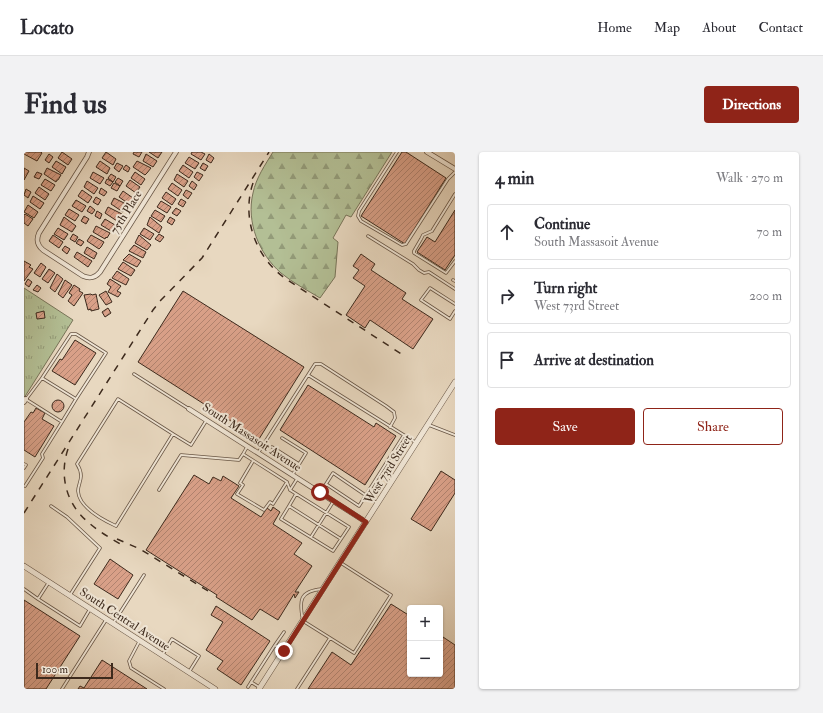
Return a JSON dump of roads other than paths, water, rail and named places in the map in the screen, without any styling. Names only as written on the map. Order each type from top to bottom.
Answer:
[{"type":"street","name":"75th Place","points":[[89,152],[39,233],[37,243],[43,250],[84,277],[90,278],[94,277],[100,272],[176,152]]},
{"type":"street","points":[[427,152],[455,171]]},
{"type":"street","name":"West 73rd Street","points":[[260,688],[455,382]]},
{"type":"street","name":"South Massasoit Avenue","points":[[188,408],[366,522]]},
{"type":"street","name":"South Central Avenue","points":[[24,566],[215,689]]},
{"type":"lane","points":[[397,152],[359,211],[358,216],[361,221],[402,245],[406,244],[448,179],[455,171]]},
{"type":"lane","points":[[455,194],[432,231],[423,235],[414,251],[415,255],[444,273],[448,272],[455,261]]},
{"type":"lane","points":[[368,236],[413,264],[419,270],[424,273],[429,272],[455,289]]},
{"type":"lane","points":[[455,304],[430,288],[421,300],[450,320],[455,311]]},
{"type":"lane","points":[[25,486],[43,458],[42,454],[106,353],[76,334],[71,334],[42,378],[25,400],[62,422]]},
{"type":"lane","points":[[258,453],[315,364],[321,364],[394,412],[396,418],[390,427]]},
{"type":"lane","points":[[134,374],[188,408]]},
{"type":"lane","points":[[308,375],[416,443]]},
{"type":"lane","points":[[42,378],[76,399]]},
{"type":"lane","points":[[173,434],[116,526],[107,522],[84,506],[78,493],[78,486],[81,476],[77,464],[118,399],[173,434],[190,445],[207,420]]},
{"type":"lane","points":[[428,425],[440,431],[455,435]]},
{"type":"lane","points":[[326,484],[359,506],[404,435]]},
{"type":"lane","points":[[282,438],[306,454],[292,475]]},
{"type":"lane","points":[[159,490],[181,455],[239,460],[248,446]]},
{"type":"lane","points":[[272,447],[299,464]]},
{"type":"lane","points":[[242,454],[287,482],[290,490],[349,527],[334,551],[281,519],[296,494]]},
{"type":"lane","points":[[254,461],[240,483],[243,485],[237,494],[264,510],[270,502],[273,504],[287,482]]},
{"type":"lane","points":[[24,464],[26,465],[24,468]]},
{"type":"lane","points":[[320,492],[332,473],[378,503]]},
{"type":"lane","points":[[290,490],[297,478]]},
{"type":"lane","points":[[311,537],[334,501]]},
{"type":"lane","points":[[51,506],[67,516],[100,548],[70,596]]},
{"type":"lane","points":[[289,506],[341,539]]},
{"type":"lane","points":[[323,589],[312,590],[304,596],[300,604],[303,621],[354,653],[391,595],[340,563]]},
{"type":"lane","points":[[113,623],[144,575]]},
{"type":"lane","points":[[38,599],[49,582]]},
{"type":"lane","points":[[24,589],[80,626],[91,609]]},
{"type":"lane","points":[[62,689],[107,619]]},
{"type":"lane","points":[[248,687],[284,632]]},
{"type":"lane","points":[[297,689],[330,638]]},
{"type":"lane","points":[[162,655],[172,639],[199,656],[189,672]]},
{"type":"lane","points":[[140,641],[128,661],[131,668],[164,689]]},
{"type":"lane","points":[[275,645],[284,651]]},
{"type":"lane","points":[[251,682],[260,688]]},
{"type":"railway","points":[[24,513],[153,310],[202,258],[269,152]]},
{"type":"railway","points":[[253,183],[250,196],[250,223],[259,249],[266,260],[286,279],[406,357]]},
{"type":"railway","points":[[68,449],[65,459],[65,479],[66,488],[74,507],[80,515],[92,525],[122,545]]},
{"type":"railway","points":[[117,539],[140,549],[213,594]]}]
